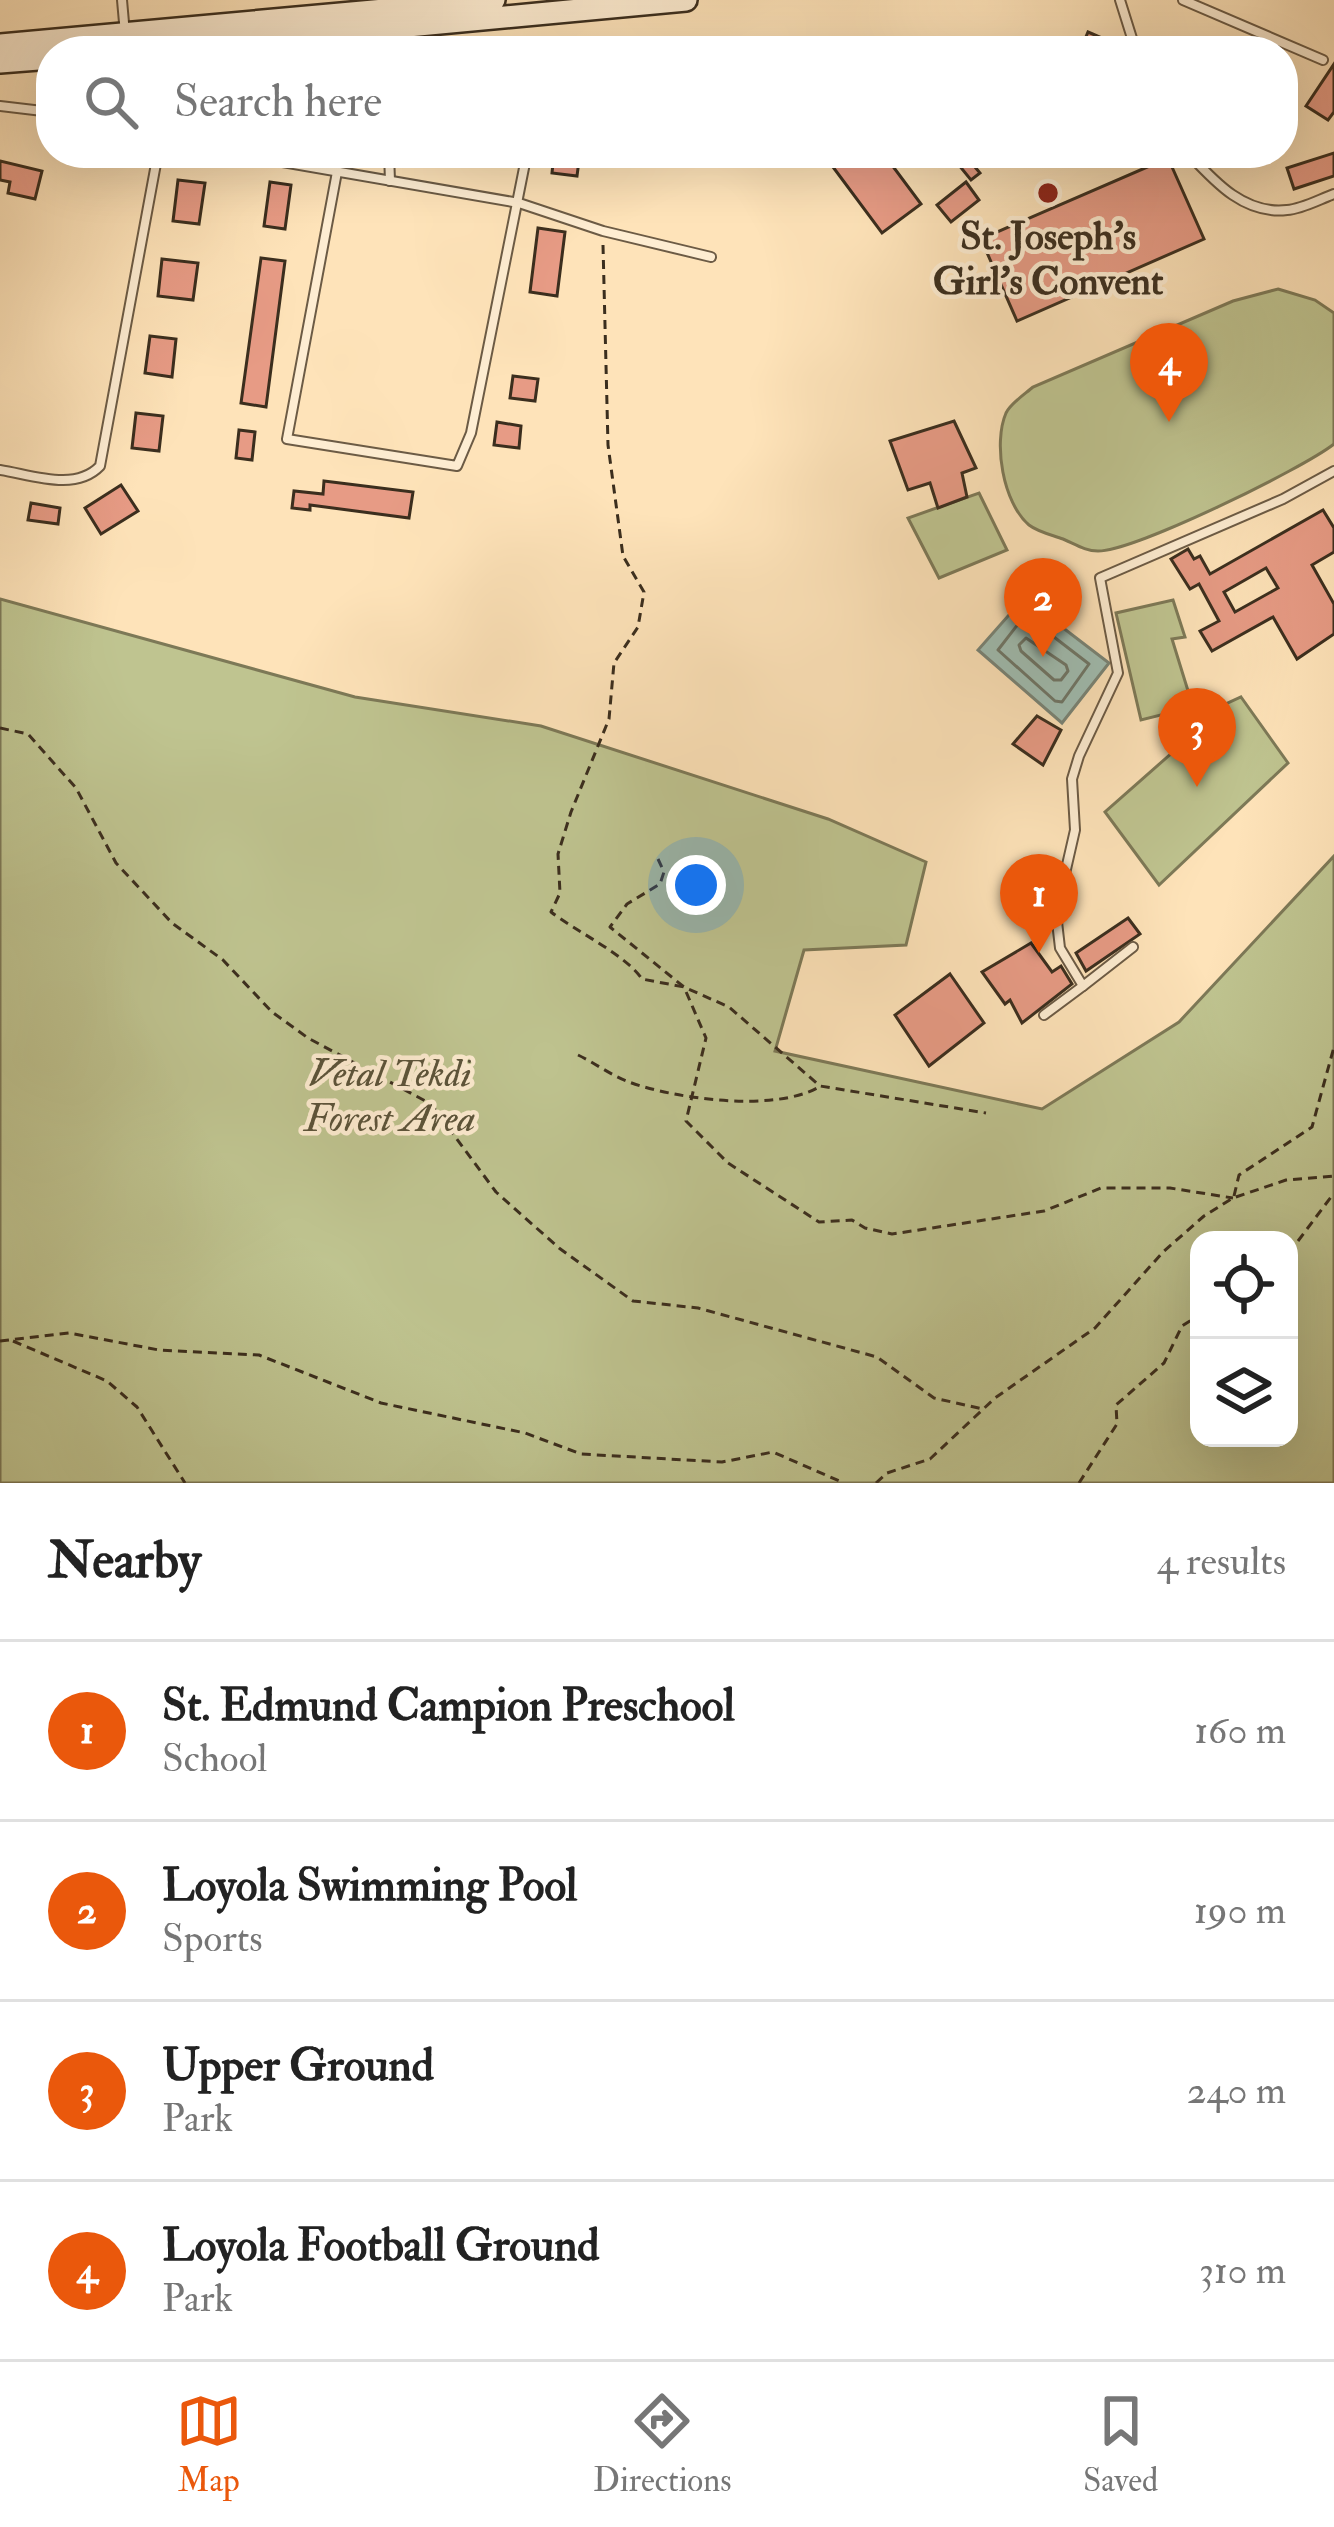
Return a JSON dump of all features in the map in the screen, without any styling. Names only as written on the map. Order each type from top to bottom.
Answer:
[{"type":"main road","points":[[193,36],[494,0]]},
{"type":"main road","points":[[221,36],[678,1]]},
{"type":"main road","points":[[0,45],[36,44]]},
{"type":"main road","points":[[0,62],[36,59]]},
{"type":"lane","points":[[122,0],[132,36]]},
{"type":"lane","points":[[1120,0],[1131,36]]},
{"type":"lane","points":[[1183,0],[1266,36]]},
{"type":"lane","points":[[1298,50],[1323,61]]},
{"type":"lane","points":[[0,106],[36,110]]},
{"type":"lane","points":[[0,470],[68,481],[92,475],[100,466],[155,168]]},
{"type":"lane","points":[[322,168],[518,203],[711,257]]},
{"type":"lane","points":[[389,168],[390,182]]},
{"type":"lane","points":[[337,172],[286,440],[458,466],[471,433],[524,168]]},
{"type":"lane","points":[[1201,168],[1216,185],[1259,207],[1288,211],[1334,194]]},
{"type":"lane","points":[[1083,986],[1060,948],[1055,913],[1075,830],[1072,779],[1118,673],[1100,578],[1283,499],[1334,471]]},
{"type":"lane","points":[[1044,1015],[1133,947]]},
{"type":"path","points":[[603,230],[608,446],[623,556],[644,592],[638,627],[614,663],[609,719],[571,812],[559,854],[560,892],[551,912],[632,965],[642,979],[684,987],[729,1007],[820,1086],[986,1113]]},
{"type":"path","points":[[0,728],[28,734],[76,788],[116,863],[172,923],[223,960],[272,1012],[308,1038],[431,1104],[496,1192],[559,1248],[633,1301],[698,1308],[878,1357],[934,1398],[983,1409]]},
{"type":"path","points":[[658,859],[664,872],[660,884],[627,904],[610,927],[684,987],[706,1038],[686,1121],[728,1163],[819,1222],[852,1220],[892,1234],[918,1232],[1044,1211],[1101,1188],[1170,1188],[1233,1198]]},
{"type":"path","points":[[1233,1198],[1239,1175],[1312,1127],[1334,1047]]},
{"type":"path","points":[[578,1054],[629,1082],[692,1098],[763,1102],[805,1094],[820,1086]]},
{"type":"path","points":[[876,1483],[886,1474],[930,1460],[983,1409],[1095,1328],[1162,1252],[1233,1198],[1286,1180],[1334,1176]]},
{"type":"path","points":[[1298,1241],[1334,1193]]},
{"type":"path","points":[[1078,1483],[1117,1424],[1116,1405],[1164,1363],[1182,1326],[1190,1321]]},
{"type":"path","points":[[0,1341],[69,1333],[159,1350],[259,1355],[381,1403],[525,1432],[581,1454],[722,1462],[773,1452],[844,1483]]},
{"type":"path","points":[[9,1340],[107,1381],[137,1407],[185,1483]]},
{"type":"green space","points":[[1278,289],[1315,300],[1334,313],[1334,444],[1218,507],[1117,547],[1089,550],[1029,525],[1007,488],[1001,456],[1002,426],[1015,402],[1033,387],[1233,301]]},
{"type":"green space","points":[[979,493],[1007,550],[939,578],[908,518]]},
{"type":"green space","name":"Vetal Tekdi Forest Area","points":[[0,599],[355,697],[541,726],[828,819],[926,862],[906,945],[804,950],[775,1051],[1042,1109],[1179,1022],[1334,856],[1334,1483],[0,1483]]},
{"type":"green space","points":[[1173,600],[1185,637],[1172,639],[1193,707],[1141,720],[1116,613]]},
{"type":"green space","points":[[1241,697],[1288,763],[1159,885],[1105,812],[1182,744],[1204,714]]},
{"type":"water","points":[[1024,598],[1109,663],[1062,723],[978,650]]},
{"type":"building","points":[[1334,64],[1334,112],[1328,120],[1306,106]]},
{"type":"building","points":[[1334,153],[1334,176],[1294,189],[1287,168]]},
{"type":"building","points":[[0,161],[42,171],[35,199],[8,193],[10,182],[0,180]]},
{"type":"building","points":[[552,168],[578,168],[577,176],[552,173]]},
{"type":"building","points":[[834,168],[894,168],[921,204],[882,233]]},
{"type":"building","points":[[961,168],[976,168],[980,173],[971,180]]},
{"type":"building","points":[[1145,168],[1172,168],[1204,239],[1017,321],[981,239]]},
{"type":"building","points":[[178,180],[205,183],[199,224],[173,221]]},
{"type":"building","points":[[270,182],[291,185],[285,229],[264,226]]},
{"type":"building","points":[[966,182],[979,200],[951,222],[937,205]]},
{"type":"building","points":[[538,228],[565,232],[557,296],[530,292]]},
{"type":"building","points":[[261,258],[285,261],[266,407],[241,403]]},
{"type":"building","points":[[162,259],[198,263],[193,300],[158,296]]},
{"type":"building","points":[[150,336],[176,339],[172,377],[145,373]]},
{"type":"building","points":[[513,376],[538,379],[535,401],[510,398]]},
{"type":"building","points":[[136,413],[163,416],[159,451],[132,448]]},
{"type":"building","points":[[954,421],[976,468],[962,473],[967,497],[938,508],[930,483],[908,490],[890,441]]},
{"type":"building","points":[[497,422],[521,426],[519,448],[494,445]]},
{"type":"building","points":[[239,430],[255,432],[252,460],[236,458]]},
{"type":"building","points":[[324,481],[413,492],[409,518],[310,505],[310,510],[292,508],[294,491],[323,494]]},
{"type":"building","points":[[121,485],[138,511],[101,534],[85,508]]},
{"type":"building","points":[[31,503],[60,508],[58,524],[28,520]]},
{"type":"building","points":[[1323,510],[1334,528],[1334,552],[1312,565],[1334,604],[1334,634],[1297,659],[1273,617],[1212,651],[1200,631],[1219,621],[1199,584],[1190,589],[1171,559],[1188,549],[1194,559],[1200,556],[1210,574]],"holes":[[[1266,568],[1278,588],[1235,612],[1224,592]]]},
{"type":"building","points":[[1037,716],[1061,730],[1043,765],[1013,744]]},
{"type":"building","points":[[1128,918],[1140,934],[1086,971],[1076,953]]},
{"type":"building","points":[[1031,943],[1052,972],[1061,966],[1072,984],[1022,1023],[1010,1000],[1005,1004],[982,972]]},
{"type":"building","points":[[950,974],[984,1023],[929,1066],[895,1015]]},
{"type":"place","name":"St. Joseph's Girl's Convent","points":[[1048,193]]},
{"type":"place","name":"Loyola Football Ground","points":[[1169,422]]},
{"type":"place","name":"Loyola Swimming Pool","points":[[1043,657]]},
{"type":"place","name":"Upper Ground","points":[[1197,787]]},
{"type":"place","name":"St. Edmund Campion Preschool","points":[[1039,953]]}]
